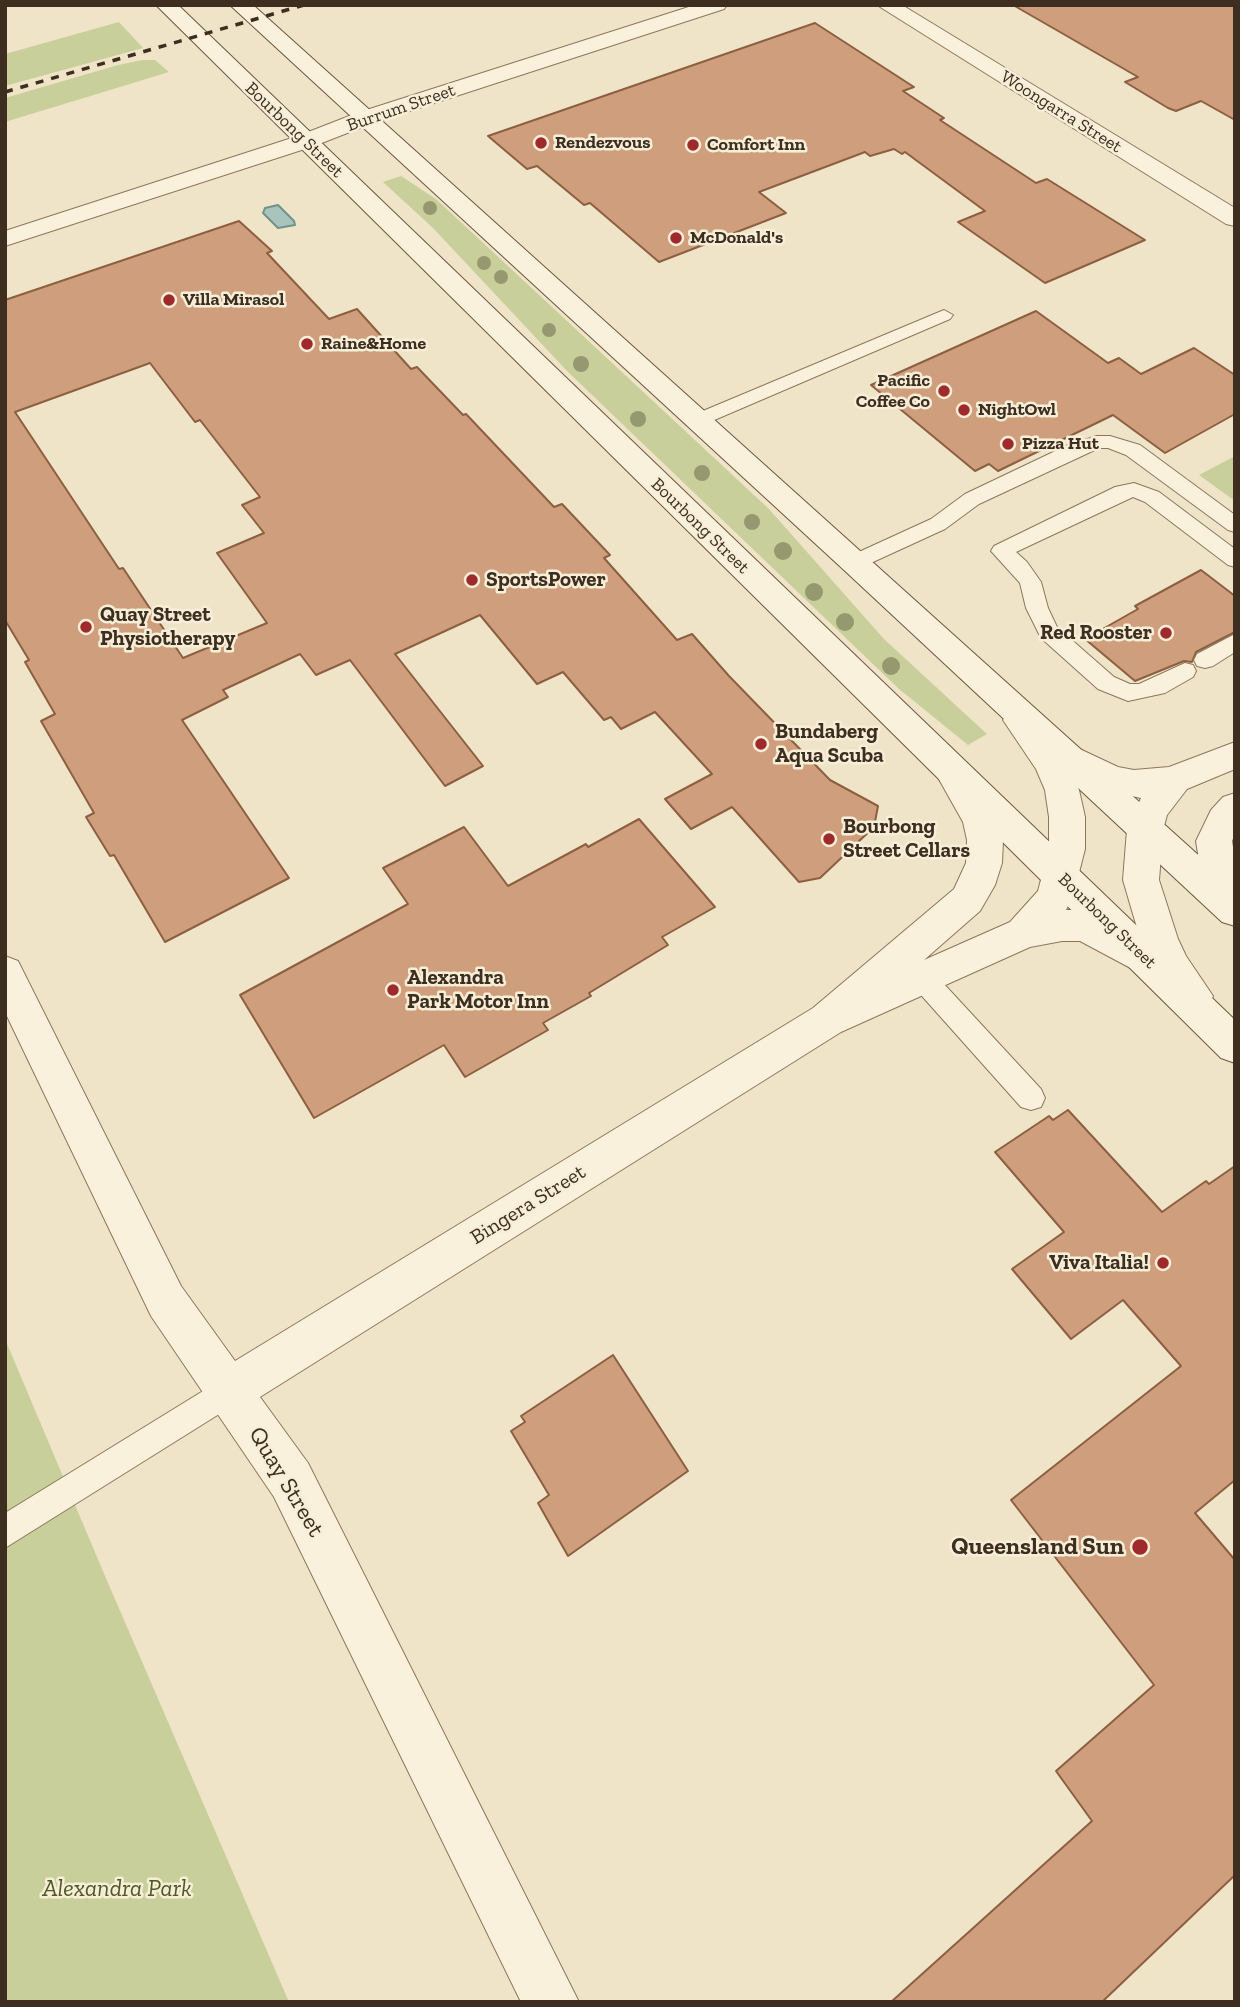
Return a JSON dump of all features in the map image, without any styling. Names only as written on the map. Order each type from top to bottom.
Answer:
[{"type":"street","name":"Bourbong Street","points":[[166,5],[1230,1042]]},
{"type":"street","points":[[240,5],[855,562],[1235,911]]},
{"type":"street","name":"Burrum Street","points":[[5,239],[306,141],[365,118],[717,5]]},
{"type":"street","name":"Woongarra Street","points":[[887,5],[1235,219]]},
{"type":"street","points":[[1006,702],[1035,738],[1051,764],[1062,790],[1067,817],[1067,849],[1055,896],[1023,933]]},
{"type":"street","points":[[1058,750],[1110,779],[1133,784],[1155,784],[1175,779],[1235,755]]},
{"type":"street","name":"Bingera Street","points":[[827,1020],[967,900],[976,885],[984,863],[985,840],[980,820],[970,799],[948,767]]},
{"type":"street","points":[[1175,779],[1151,810],[1145,830],[1141,880],[1158,939],[1172,967],[1230,1042]]},
{"type":"street","points":[[1235,807],[1223,820],[1214,841],[1220,880],[1235,905]]},
{"type":"street","name":"Bingera Street","points":[[229,1390],[827,1020],[1023,933],[1062,925],[1081,926],[1102,934],[1125,947],[1162,975]]},
{"type":"street","name":"Quay Street","points":[[5,972],[166,1301],[291,1480],[551,2002]]},
{"type":"lane","points":[[698,420],[944,315]]},
{"type":"lane","points":[[855,562],[938,524],[972,499],[1097,442],[1110,442],[1133,450],[1235,525]]},
{"type":"lane","points":[[1185,671],[1147,691],[1128,692],[1116,689],[1096,677],[1049,632],[1037,608],[1030,582],[1020,567],[1002,551],[1129,490],[1146,493],[1235,560]]},
{"type":"lane","points":[[1205,660],[1235,642]]},
{"type":"lane","points":[[922,978],[1031,1098]]},
{"type":"lane","points":[[5,1532],[229,1390]]},
{"type":"green space","points":[[119,22],[143,48],[5,86],[5,54]]},
{"type":"green space","points":[[142,60],[155,60],[169,72],[5,122],[5,98]]},
{"type":"green space","points":[[401,176],[436,199],[769,509],[884,639],[987,734],[968,745],[899,689],[567,371],[433,228],[383,182]]},
{"type":"green space","points":[[1235,456],[1235,501],[1199,475]]},
{"type":"green space","name":"Alexandra Park","points":[[5,1339],[105,1576],[289,2002],[5,2002]]},
{"type":"water","points":[[278,205],[295,225],[278,228],[263,213],[265,208]]},
{"type":"building","points":[[1013,5],[1235,5],[1235,120],[1201,101],[1176,111],[1168,108],[1125,82],[1138,77]]},
{"type":"building","points":[[815,23],[914,87],[903,91],[944,118],[940,120],[1036,183],[1047,179],[1145,240],[1045,283],[958,222],[985,211],[905,152],[902,154],[894,149],[870,156],[865,152],[759,192],[786,213],[659,262],[590,203],[584,205],[537,166],[527,169],[488,136]]},
{"type":"building","points":[[239,221],[272,251],[267,253],[329,319],[357,309],[411,369],[417,367],[463,415],[466,414],[554,507],[562,504],[610,555],[604,558],[677,640],[692,634],[830,780],[878,806],[874,827],[820,878],[799,882],[732,807],[691,829],[665,799],[712,774],[655,712],[621,729],[611,717],[604,720],[563,672],[537,684],[480,615],[395,654],[483,766],[445,786],[350,660],[316,675],[300,654],[223,690],[228,697],[182,720],[289,878],[165,942],[114,855],[110,856],[86,817],[94,813],[41,721],[55,714],[25,662],[29,660],[5,620],[5,300]],"holes":[[[150,363],[195,422],[200,420],[260,497],[242,505],[264,533],[217,553],[267,623],[183,658],[123,568],[119,569],[15,412]]]},
{"type":"building","points":[[1036,311],[1108,363],[1119,358],[1141,374],[1194,348],[1235,375],[1235,414],[1165,453],[1113,415],[998,471],[989,464],[975,471],[871,385]]},
{"type":"building","name":"Red Rooster","points":[[1201,570],[1235,596],[1235,632],[1196,652],[1192,662],[1184,661],[1135,681],[1085,639],[1138,609],[1135,606]]},
{"type":"building","points":[[639,819],[715,907],[662,937],[668,945],[589,993],[591,996],[543,1023],[548,1030],[465,1077],[444,1045],[314,1118],[240,995],[408,904],[383,868],[464,827],[508,886]]},
{"type":"building","points":[[1068,1110],[1162,1212],[1206,1181],[1209,1184],[1235,1166],[1235,1480],[1195,1513],[1235,1560],[1235,1875],[1102,2002],[891,2002],[1092,1821],[1056,1771],[1154,1685],[1011,1500],[1181,1366],[1123,1300],[1071,1339],[1012,1269],[1064,1232],[995,1152],[1049,1116],[1053,1120]]},
{"type":"building","points":[[613,1355],[688,1471],[568,1556],[538,1503],[549,1495],[511,1431],[525,1422],[521,1416]]},
{"type":"railway","points":[[5,92],[304,5]]},
{"type":"place","name":"Rendezvous","points":[[541,143]]},
{"type":"place","name":"Comfort Inn","points":[[693,145]]},
{"type":"place","name":"McDonald's","points":[[676,238]]},
{"type":"place","name":"Villa Mirasol","points":[[169,300]]},
{"type":"place","name":"Raine&Home","points":[[307,344]]},
{"type":"place","name":"Pacific Coffee Co","points":[[944,391]]},
{"type":"place","name":"NightOwl","points":[[964,410]]},
{"type":"place","name":"Pizza Hut","points":[[1008,444]]},
{"type":"place","name":"SportsPower","points":[[472,580]]},
{"type":"place","name":"Quay Street Physiotherapy","points":[[86,627]]},
{"type":"place","name":"Red Rooster","points":[[1166,633]]},
{"type":"place","name":"Bundaberg Aqua Scuba","points":[[761,744]]},
{"type":"place","name":"Bourbong Street Cellars","points":[[829,839]]},
{"type":"place","name":"Alexandra Park Motor Inn","points":[[393,990]]},
{"type":"place","name":"Viva Italia!","points":[[1163,1263]]},
{"type":"place","name":"Queensland Sun","points":[[1140,1547]]}]
